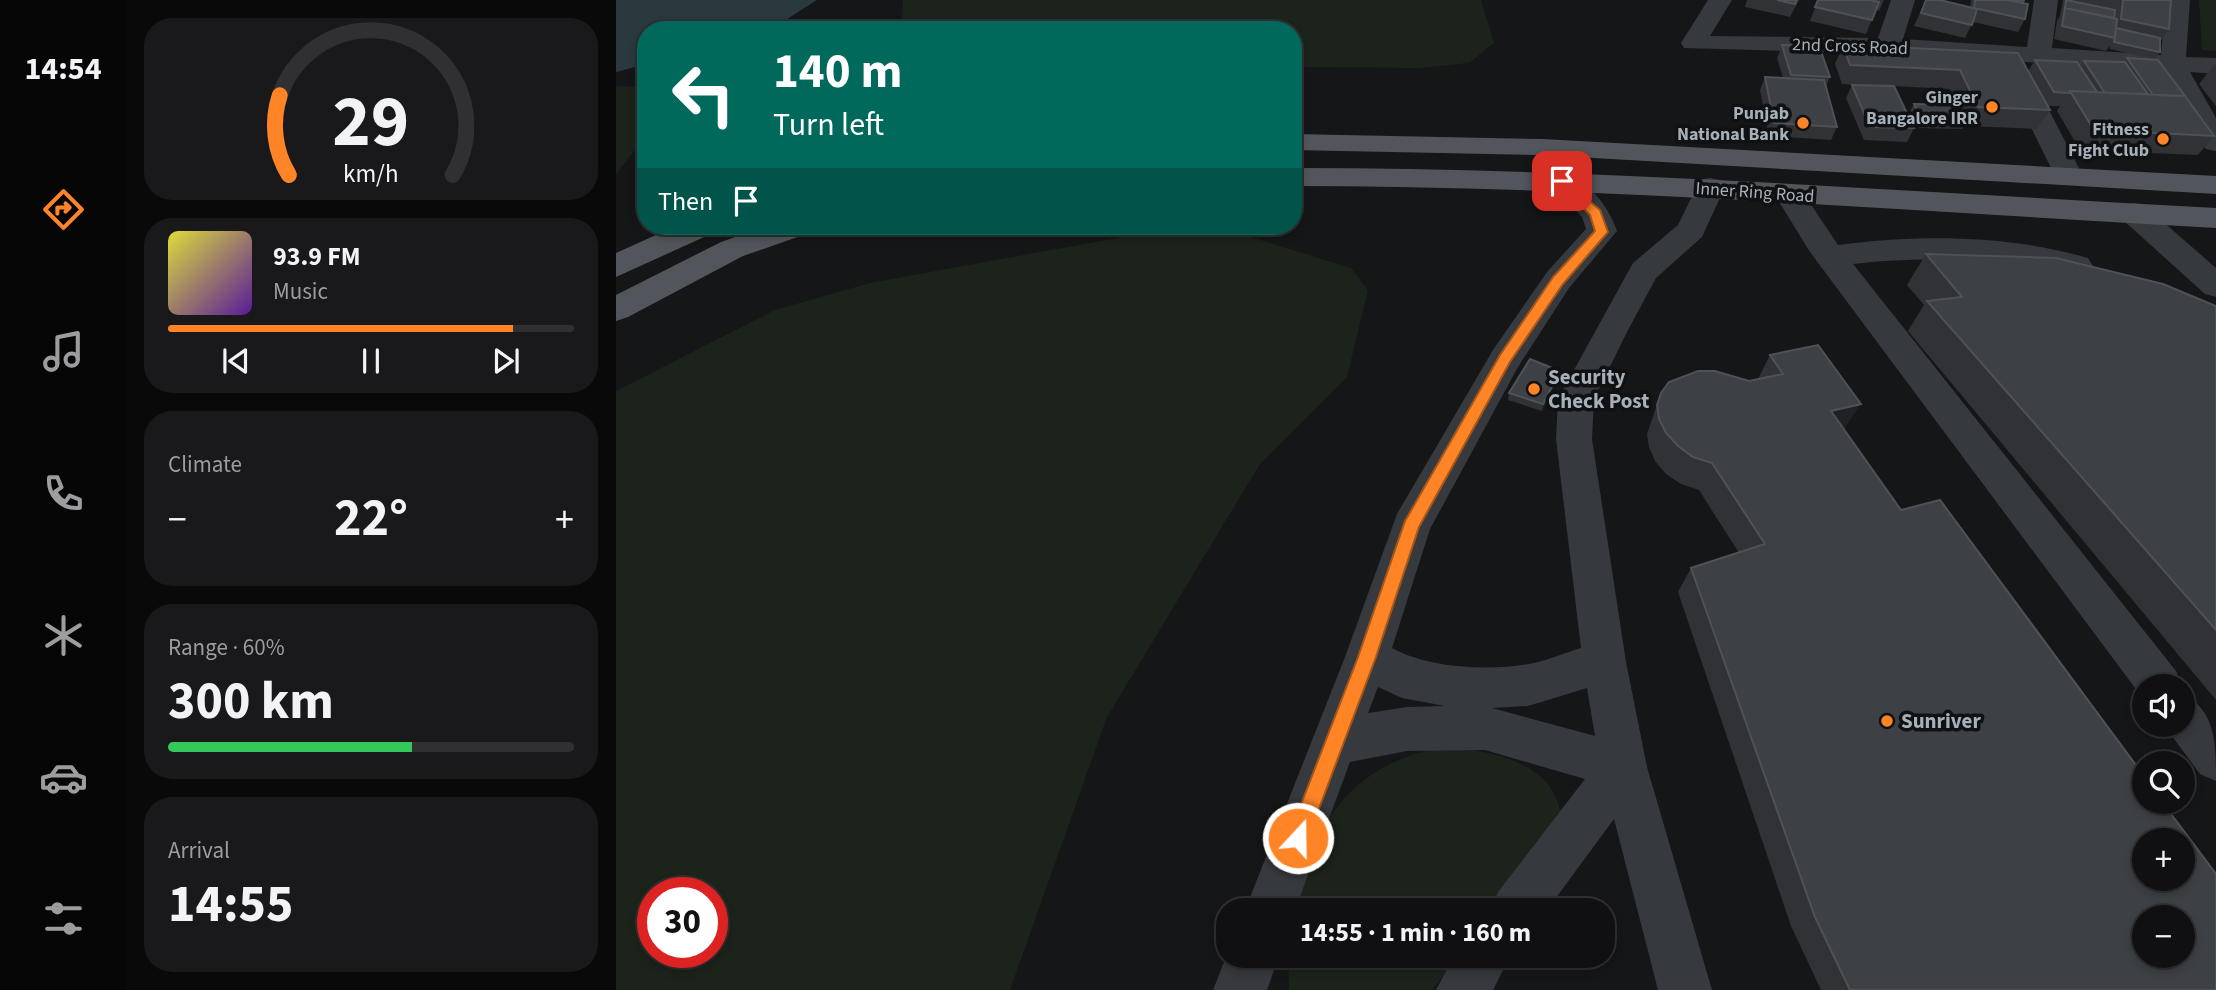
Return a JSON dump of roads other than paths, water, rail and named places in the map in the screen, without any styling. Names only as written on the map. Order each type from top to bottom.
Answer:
[{"type":"main road","name":"Inner Ring Road","points":[[1302,142],[1542,147],[2216,185]]},
{"type":"main road","name":"Inner Ring Road","points":[[1302,177],[1562,181],[1710,187],[1790,195],[2216,218]]},
{"type":"main road","points":[[616,265],[682,235]]},
{"type":"main road","points":[[616,309],[732,249],[772,235]]},
{"type":"street","name":"2nd Cross Road","points":[[1720,0],[1693,43],[1888,46],[2216,66]]},
{"type":"street","points":[[1888,46],[1903,0]]},
{"type":"street","points":[[2039,54],[2046,0]]},
{"type":"street","points":[[2178,0],[2173,65],[2216,142]]},
{"type":"street","points":[[2009,54],[2069,176]]},
{"type":"street","points":[[1275,898],[1367,657],[1411,526],[1505,359],[1558,281],[1602,232],[1596,213],[1562,181]]},
{"type":"street","points":[[1685,990],[1624,767],[1604,663],[1574,439],[1576,399],[1644,271],[1691,230],[1710,187]]},
{"type":"street","points":[[1790,195],[1831,257],[2151,674]]},
{"type":"street","points":[[2134,213],[2216,286]]},
{"type":"street","points":[[1831,257],[1877,250],[1933,249],[2004,254],[2073,264],[2111,275]]},
{"type":"street","points":[[2184,299],[2216,310]]},
{"type":"street","points":[[1367,657],[1402,677],[1460,688],[1528,685],[1604,663]]},
{"type":"street","points":[[1334,742],[1407,729],[1485,728],[1624,767]]},
{"type":"street","points":[[2195,731],[2216,758]]},
{"type":"street","points":[[1525,898],[1624,767]]},
{"type":"street","points":[[1240,990],[1250,968]]},
{"type":"street","points":[[1259,968],[1266,990]]},
{"type":"street","points":[[1463,990],[1477,968]]},
{"type":"place","name":"Ginger Bangalore IRR","points":[[1992,107]]},
{"type":"place","name":"Punjab National Bank","points":[[1803,123]]},
{"type":"place","name":"Fitness Fight Club","points":[[2163,139]]},
{"type":"place","name":"Security Check Post","points":[[1534,389]]},
{"type":"place","name":"Sunriver","points":[[1887,721]]}]
